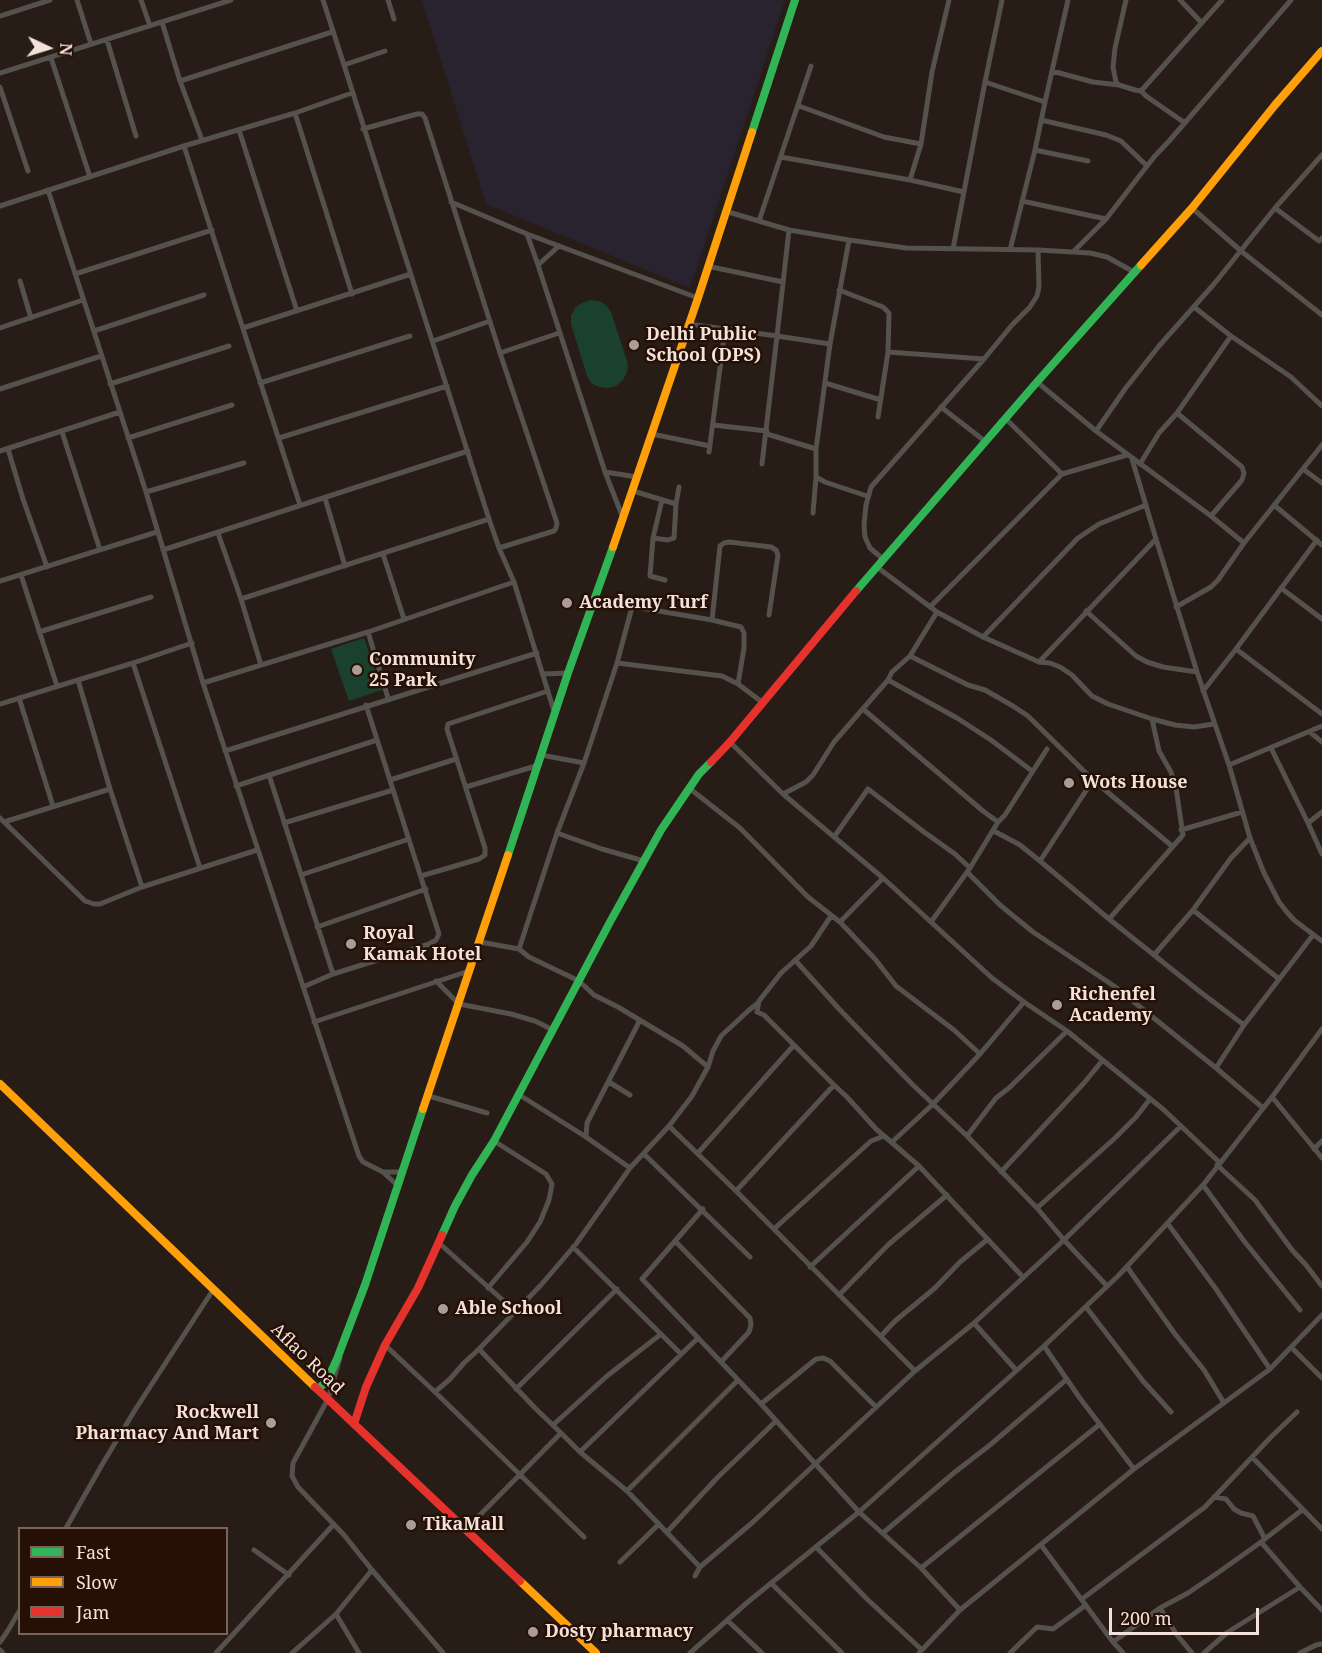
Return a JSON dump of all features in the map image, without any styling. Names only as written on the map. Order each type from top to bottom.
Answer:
[{"type":"main road","points":[[323,1394],[329,1384],[349,1328],[429,1096],[568,673],[638,477],[698,298],[795,0]]},
{"type":"main road","points":[[354,1424],[366,1387],[385,1345],[418,1288],[471,1175],[494,1141],[661,830],[689,788],[883,559],[1192,208],[1322,51]]},
{"type":"main road","name":"Aflao Road","points":[[1,1088],[593,1650]]},
{"type":"street","points":[[0,16],[50,0]]},
{"type":"street","points":[[77,0],[91,44]]},
{"type":"street","points":[[141,0],[150,26]]},
{"type":"street","points":[[198,0],[200,9]]},
{"type":"street","points":[[0,73],[231,0]]},
{"type":"street","points":[[322,0],[489,519],[514,582],[555,714]]},
{"type":"street","points":[[388,0],[394,19]]},
{"type":"street","points":[[910,180],[921,144],[932,72],[949,0]]},
{"type":"street","points":[[953,249],[1002,0]]},
{"type":"street","points":[[1010,250],[1068,0]]},
{"type":"street","points":[[1119,85],[1113,67],[1126,0]]},
{"type":"street","points":[[1180,0],[1201,22]]},
{"type":"street","points":[[1141,91],[1222,0]]},
{"type":"street","points":[[1074,251],[1106,219],[1146,165],[1291,0]]},
{"type":"street","points":[[162,22],[180,81],[202,140]]},
{"type":"street","points":[[180,81],[332,32]]},
{"type":"street","points":[[106,40],[136,136]]},
{"type":"street","points":[[344,65],[385,51]]},
{"type":"street","points":[[51,58],[90,177]]},
{"type":"street","points":[[759,221],[811,66]]},
{"type":"street","points":[[1052,71],[1141,91],[1185,123]]},
{"type":"street","points":[[985,82],[1045,102]]},
{"type":"street","points":[[0,87],[28,171]]},
{"type":"street","points":[[0,206],[352,93]]},
{"type":"street","points":[[799,106],[884,137],[921,144]]},
{"type":"street","points":[[295,113],[352,294]]},
{"type":"street","points":[[363,129],[417,114],[422,114],[425,118],[557,523],[554,531],[499,548]]},
{"type":"street","points":[[1041,120],[1106,135],[1121,141],[1146,165]]},
{"type":"street","points":[[238,130],[297,310]]},
{"type":"street","points":[[184,146],[300,506]]},
{"type":"street","points":[[1035,150],[1088,161]]},
{"type":"street","points":[[1096,431],[1125,388],[1322,155]]},
{"type":"street","points":[[781,157],[964,192]]},
{"type":"street","points":[[48,190],[146,492],[236,786],[359,1156],[363,1162],[384,1172],[398,1186]]},
{"type":"street","points":[[1022,201],[1106,219]]},
{"type":"street","points":[[451,202],[527,234],[698,298]]},
{"type":"street","points":[[1192,208],[1241,251],[1322,315]]},
{"type":"street","points":[[1275,208],[1321,240]]},
{"type":"street","points":[[725,211],[789,230],[906,248],[1074,251],[1107,257],[1134,272]]},
{"type":"street","points":[[75,274],[212,230]]},
{"type":"street","points":[[762,464],[789,230]]},
{"type":"street","points":[[527,234],[605,472],[623,518]]},
{"type":"street","points":[[813,513],[816,448],[830,344],[849,240]]},
{"type":"street","points":[[538,265],[559,246]]},
{"type":"street","points":[[883,559],[870,548],[865,537],[867,496],[871,487],[1030,307],[1037,296],[1039,287],[1038,250]]},
{"type":"street","points":[[707,266],[783,282]]},
{"type":"street","points":[[243,328],[411,274]]},
{"type":"street","points":[[20,281],[31,318]]},
{"type":"street","points":[[839,290],[890,313],[888,352],[878,417]]},
{"type":"street","points":[[94,331],[204,295]]},
{"type":"street","points":[[0,327],[83,300]]},
{"type":"street","points":[[1194,307],[1231,336],[1291,377],[1322,406]]},
{"type":"street","points":[[433,341],[490,321]]},
{"type":"street","points":[[688,324],[830,344]]},
{"type":"street","points":[[652,434],[709,449],[725,330]]},
{"type":"street","points":[[500,353],[559,333]]},
{"type":"street","points":[[260,383],[410,336]]},
{"type":"street","points":[[1140,464],[1159,434],[1177,413],[1231,336]]},
{"type":"street","points":[[110,384],[229,346]]},
{"type":"street","points":[[888,352],[984,359]]},
{"type":"street","points":[[0,389],[101,356]]},
{"type":"street","points":[[1037,382],[1096,431],[1244,543]]},
{"type":"street","points":[[825,383],[881,400]]},
{"type":"street","points":[[279,438],[447,386]]},
{"type":"street","points":[[128,438],[232,405]]},
{"type":"street","points":[[941,407],[986,442]]},
{"type":"street","points":[[0,451],[120,412]]},
{"type":"street","points":[[1177,413],[1242,467],[1244,473],[1242,480],[1211,516]]},
{"type":"street","points":[[1006,419],[1062,474]]},
{"type":"street","points":[[713,425],[767,432],[816,448]]},
{"type":"street","points":[[62,432],[100,550]]},
{"type":"street","points":[[1176,607],[1218,580],[1244,543],[1322,445]]},
{"type":"street","points":[[8,449],[47,567]]},
{"type":"street","points":[[163,550],[468,451]]},
{"type":"street","points":[[930,607],[1062,474],[1129,456]]},
{"type":"street","points":[[1129,456],[1263,873],[1279,902],[1294,920],[1322,941]]},
{"type":"street","points":[[146,492],[244,463]]},
{"type":"street","points":[[1303,469],[1322,483]]},
{"type":"street","points":[[605,472],[638,477]]},
{"type":"street","points":[[816,477],[867,496]]},
{"type":"street","points":[[653,538],[668,540],[674,538],[679,487]]},
{"type":"street","points":[[633,491],[676,504]]},
{"type":"street","points":[[325,498],[345,566]]},
{"type":"street","points":[[662,500],[653,538],[650,576],[665,580]]},
{"type":"street","points":[[983,637],[1078,538],[1099,524],[1146,505]]},
{"type":"street","points":[[1203,691],[1319,542],[1274,505]]},
{"type":"street","points":[[240,599],[489,519]]},
{"type":"street","points":[[0,581],[158,532]]},
{"type":"street","points":[[218,533],[261,665]]},
{"type":"street","points":[[1039,662],[1155,539]]},
{"type":"street","points":[[712,620],[720,546],[729,542],[771,547],[776,550],[778,555],[769,615]]},
{"type":"street","points":[[383,554],[404,619]]},
{"type":"street","points":[[877,567],[937,612],[983,637],[1039,662],[1050,663],[1072,675],[1092,696],[1099,700],[1152,719],[1183,726],[1214,724]]},
{"type":"street","points":[[21,576],[57,686]]},
{"type":"street","points":[[203,683],[368,632],[514,582]]},
{"type":"street","points":[[1281,588],[1322,619]]},
{"type":"street","points":[[39,632],[151,597]]},
{"type":"street","points":[[594,600],[741,627],[744,648],[738,684]]},
{"type":"street","points":[[519,949],[557,833],[584,763],[617,663],[632,608]]},
{"type":"street","points":[[1086,611],[1131,652],[1147,662],[1197,672]]},
{"type":"street","points":[[783,794],[806,782],[813,775],[834,742],[888,680],[892,672],[910,656],[937,612]]},
{"type":"street","points":[[368,632],[388,698]]},
{"type":"street","points":[[0,702],[78,680],[192,643]]},
{"type":"street","points":[[1236,649],[1322,714]]},
{"type":"street","points":[[225,751],[537,652]]},
{"type":"street","points":[[910,656],[968,685],[985,690],[1028,716],[1094,780],[1172,846]]},
{"type":"street","points":[[133,663],[200,868]]},
{"type":"street","points":[[617,663],[722,676],[738,684],[762,702]]},
{"type":"street","points":[[543,674],[568,673]]},
{"type":"street","points":[[78,680],[142,887]]},
{"type":"street","points":[[888,680],[957,718],[1032,771]]},
{"type":"street","points":[[421,876],[479,859],[485,855],[486,848],[456,759],[447,729],[448,724],[548,691]]},
{"type":"street","points":[[19,698],[53,806]]},
{"type":"street","points":[[303,987],[333,974],[429,944],[436,940],[439,934],[366,705]]},
{"type":"street","points":[[863,709],[982,811],[998,822]]},
{"type":"street","points":[[1108,919],[1183,835],[1176,788],[1171,772],[1159,751],[1152,719]]},
{"type":"street","points":[[1229,765],[1322,726]]},
{"type":"street","points":[[1310,732],[1322,742]]},
{"type":"street","points":[[236,786],[377,740]]},
{"type":"street","points":[[730,742],[783,794],[883,878],[992,978],[1067,1031],[1181,1126],[1255,1200],[1322,1286]]},
{"type":"street","points":[[1271,748],[1322,854]]},
{"type":"street","points":[[931,922],[969,870],[1047,749]]},
{"type":"street","points":[[541,755],[584,763]]},
{"type":"street","points":[[390,780],[456,759]]},
{"type":"street","points":[[466,787],[539,764]]},
{"type":"street","points":[[269,775],[333,974]]},
{"type":"street","points":[[1040,861],[1094,780]]},
{"type":"street","points":[[689,788],[740,828],[808,897],[840,922],[875,959],[896,986],[954,1030],[980,1054]]},
{"type":"street","points":[[2,820],[110,789]]},
{"type":"street","points":[[834,837],[868,789],[955,854],[1000,905],[1033,932],[1114,986],[1263,1108]]},
{"type":"street","points":[[284,823],[393,790]]},
{"type":"street","points":[[1181,830],[1242,812]]},
{"type":"street","points":[[1308,823],[1322,812]]},
{"type":"street","points":[[2,820],[89,903],[100,904],[142,887],[257,850]]},
{"type":"street","points":[[994,831],[1040,861],[1108,919],[1244,1025]]},
{"type":"street","points":[[557,833],[644,861]]},
{"type":"street","points":[[1154,955],[1193,910],[1231,858],[1250,838]]},
{"type":"street","points":[[301,875],[409,839]]},
{"type":"street","points":[[840,922],[883,878]]},
{"type":"street","points":[[318,927],[426,889]]},
{"type":"street","points":[[1193,910],[1279,979]]},
{"type":"street","points":[[435,1392],[516,1312],[573,1247],[630,1168],[669,1126],[692,1095],[708,1067],[721,1036],[758,1003],[781,973],[811,946],[831,916]]},
{"type":"street","points":[[1216,1068],[1244,1025],[1313,935]]},
{"type":"street","points":[[480,942],[519,949],[530,957],[579,981],[594,995],[683,1046],[708,1067]]},
{"type":"street","points":[[795,960],[840,1010],[1037,1208],[1107,1286]]},
{"type":"street","points":[[314,1022],[471,970]]},
{"type":"street","points":[[436,981],[459,1004],[511,1014],[535,1021],[553,1030]]},
{"type":"street","points":[[892,1142],[933,1104],[1024,1002]]},
{"type":"street","points":[[757,1012],[758,1003]]},
{"type":"street","points":[[744,1015],[757,1012],[764,1015],[876,1129],[919,1166],[1023,1277]]},
{"type":"street","points":[[586,1137],[587,1123],[640,1020]]},
{"type":"street","points":[[690,1653],[816,1546],[860,1512],[1044,1346],[1127,1267],[1203,1185],[1322,1029]]},
{"type":"street","points":[[967,1136],[996,1098],[1067,1031]]},
{"type":"street","points":[[698,1153],[794,1045]]},
{"type":"street","points":[[1001,1172],[1102,1061]]},
{"type":"street","points":[[609,1082],[630,1095]]},
{"type":"street","points":[[736,1191],[834,1085]]},
{"type":"street","points":[[518,1094],[576,1130],[630,1168]]},
{"type":"street","points":[[429,1096],[487,1113]]},
{"type":"street","points":[[1272,1097],[1322,1158]]},
{"type":"street","points":[[1037,1208],[1115,1138],[1150,1099]]},
{"type":"street","points":[[576,1130],[587,1123]]},
{"type":"street","points":[[669,1126],[915,1371]]},
{"type":"street","points":[[695,1576],[700,1567],[753,1522],[915,1371],[974,1323],[1064,1240],[1181,1126]]},
{"type":"street","points":[[870,1142],[876,1129]]},
{"type":"street","points":[[774,1229],[870,1142],[884,1136]]},
{"type":"street","points":[[488,1288],[527,1242],[540,1222],[549,1200],[552,1184],[546,1174],[494,1141]]},
{"type":"street","points":[[1314,1149],[1322,1141]]},
{"type":"street","points":[[644,1154],[750,1257]]},
{"type":"street","points":[[810,1267],[919,1166]]},
{"type":"street","points":[[384,1172],[403,1172]]},
{"type":"street","points":[[1203,1185],[1244,1241],[1300,1310]]},
{"type":"street","points":[[839,1295],[889,1244],[947,1195]]},
{"type":"street","points":[[702,1209],[642,1279],[860,1512],[921,1568],[960,1610]]},
{"type":"street","points":[[1168,1224],[1270,1370]]},
{"type":"street","points":[[881,1336],[988,1239]]},
{"type":"street","points":[[675,1241],[750,1318],[749,1332],[721,1362]]},
{"type":"street","points":[[439,1243],[516,1312]]},
{"type":"street","points":[[573,1247],[681,1354]]},
{"type":"street","points":[[1127,1267],[1204,1370],[1224,1403]]},
{"type":"street","points":[[67,1527],[135,1410],[214,1289]]},
{"type":"street","points":[[516,1389],[617,1290]]},
{"type":"street","points":[[1086,1307],[1170,1412]]},
{"type":"street","points":[[816,1546],[920,1652],[960,1610],[1134,1469],[1270,1370],[1322,1315]]},
{"type":"street","points":[[974,1323],[1016,1370]]},
{"type":"street","points":[[553,1425],[607,1376],[661,1334]]},
{"type":"street","points":[[580,1452],[698,1338]]},
{"type":"street","points":[[385,1345],[584,1537]]},
{"type":"street","points":[[1044,1346],[1134,1469]]},
{"type":"street","points":[[1292,1348],[1322,1378]]},
{"type":"street","points":[[479,1349],[580,1452],[627,1491],[700,1567]]},
{"type":"street","points":[[760,1404],[816,1359],[823,1358],[830,1361],[876,1407]]},
{"type":"street","points":[[627,1491],[738,1380]]},
{"type":"street","points":[[883,1533],[1067,1380]]},
{"type":"street","points":[[329,1384],[293,1463],[292,1476],[298,1487],[334,1524],[443,1653]]},
{"type":"street","points":[[1082,1599],[1205,1507],[1297,1412]]},
{"type":"street","points":[[667,1532],[717,1478],[776,1420]]},
{"type":"street","points":[[921,1568],[1100,1424]]},
{"type":"street","points":[[465,1530],[561,1433]]},
{"type":"street","points":[[1252,1457],[1322,1529]]},
{"type":"street","points":[[1214,1497],[1226,1498],[1234,1509],[1253,1516],[1263,1541],[1322,1610]]},
{"type":"street","points":[[1113,1642],[1160,1608],[1188,1593],[1263,1541],[1302,1510]]},
{"type":"street","points":[[216,1653],[334,1524]]},
{"type":"street","points":[[620,1562],[659,1524]]},
{"type":"street","points":[[1041,1545],[1123,1653]]},
{"type":"street","points":[[254,1551],[289,1575]]},
{"type":"street","points":[[292,1653],[336,1614],[372,1570]]},
{"type":"street","points":[[772,1584],[842,1653]]},
{"type":"street","points":[[1204,1653],[1228,1632],[1300,1587]]},
{"type":"street","points":[[1010,1653],[1037,1627],[1053,1629],[1086,1605]]},
{"type":"street","points":[[1160,1608],[1192,1653]]},
{"type":"street","points":[[0,1642],[18,1614]]},
{"type":"street","points":[[336,1614],[359,1653]]},
{"type":"street","points":[[727,1620],[762,1653]]},
{"type":"street","points":[[1300,1653],[1322,1644]]},
{"type":"street","points":[[582,1653],[593,1650]]},
{"type":"shaded area","points":[[422,0],[785,0],[690,288],[486,204]]},
{"type":"green space","points":[[590,300],[606,305],[611,312],[628,364],[623,380],[616,386],[599,387],[591,383],[571,324],[571,316],[575,308]]},
{"type":"green space","name":"Community 25 Park","points":[[364,638],[382,690],[349,701],[331,649]]},
{"type":"traffic: fast","points":[[752,132],[795,0]]},
{"type":"traffic: fast","points":[[856,591],[1141,265]]},
{"type":"traffic: fast","points":[[508,855],[568,673],[613,547]]},
{"type":"traffic: fast","points":[[442,1235],[455,1206],[494,1141],[661,830],[699,774],[711,762]]},
{"type":"traffic: fast","points":[[318,1389],[327,1381],[337,1359],[365,1285],[423,1109]]},
{"type":"traffic: slow","points":[[1141,265],[1192,208],[1322,51]]},
{"type":"traffic: slow","points":[[613,547],[752,132]]},
{"type":"traffic: slow","points":[[423,1109],[508,855]]},
{"type":"traffic: slow","points":[[0,1084],[315,1387]]},
{"type":"traffic: slow","points":[[520,1581],[596,1653]]},
{"type":"traffic: jam","points":[[711,762],[856,591]]},
{"type":"traffic: jam","points":[[354,1424],[366,1387],[385,1345],[418,1288],[442,1235]]},
{"type":"traffic: jam","points":[[315,1387],[520,1581]]},
{"type":"place","name":"Delhi Public School (DPS)","points":[[634,345]]},
{"type":"place","name":"Academy Turf","points":[[567,603]]},
{"type":"place","name":"Community 25 Park","points":[[357,670]]},
{"type":"place","name":"Wots House","points":[[1069,783]]},
{"type":"place","name":"Royal Kamak Hotel","points":[[351,944]]},
{"type":"place","name":"Richenfel Academy","points":[[1057,1005]]},
{"type":"place","name":"Able School","points":[[443,1309]]},
{"type":"place","name":"Rockwell Pharmacy And Mart","points":[[271,1423]]},
{"type":"place","name":"TikaMall","points":[[411,1525]]},
{"type":"place","name":"Dosty pharmacy","points":[[533,1632]]}]
